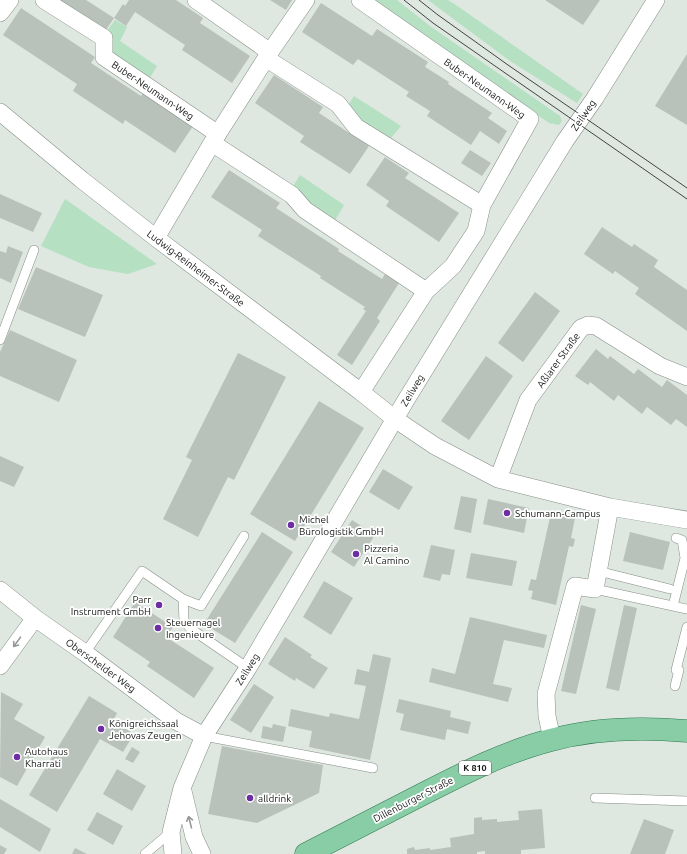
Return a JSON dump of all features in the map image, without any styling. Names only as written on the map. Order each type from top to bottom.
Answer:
[{"type":"main road","name":"Dillenburger Straße","points":[[306,854],[461,774],[521,749],[552,739],[576,734],[627,729],[687,731]]},
{"type":"street","points":[[0,13],[10,0]]},
{"type":"street","name":"Buber-Neumann-Weg","points":[[44,0],[104,38],[104,57],[292,195],[305,210],[426,291]]},
{"type":"street","points":[[196,0],[268,56],[338,104],[356,127],[482,206]]},
{"type":"street","points":[[156,238],[215,138],[306,0]]},
{"type":"street","name":"Buber-Neumann-Weg","points":[[360,0],[530,119],[482,206],[476,231],[453,266],[426,291],[361,392]]},
{"type":"street","name":"Zeilweg","points":[[173,854],[171,832],[182,788],[204,736],[248,668],[395,419],[565,140],[595,98],[656,0]]},
{"type":"street","name":"Ludwig-Reinheimer-Straße","points":[[0,112],[82,180],[156,238],[395,419]]},
{"type":"street","name":"Aßlarer Straße","points":[[498,479],[528,400],[581,328],[588,325],[596,326],[660,366],[687,376]]},
{"type":"street","points":[[395,419],[435,446],[498,479],[610,507],[687,520]]},
{"type":"street","points":[[552,739],[547,716],[546,694],[575,586],[594,589],[610,507]]},
{"type":"street","name":"Oberschelder Weg","points":[[0,590],[35,618],[85,653],[176,721],[204,736]]},
{"type":"street","points":[[0,666],[35,618]]},
{"type":"street","points":[[182,788],[194,837],[202,854]]},
{"type":"lane","points":[[0,340],[34,250]]},
{"type":"lane","points":[[85,653],[142,571],[183,599],[201,606],[244,536]]},
{"type":"lane","points":[[673,606],[686,557],[682,540],[676,538]]},
{"type":"lane","points":[[598,571],[670,589]]},
{"type":"lane","points":[[594,589],[687,609]]},
{"type":"lane","points":[[183,599],[184,621],[191,629],[248,668]]},
{"type":"lane","points":[[675,686],[679,670],[676,670],[687,627]]},
{"type":"lane","points":[[204,736],[373,768]]},
{"type":"lane","points":[[595,798],[687,801]]},
{"type":"lane","points":[[146,854],[171,832]]},
{"type":"green space","points":[[372,0],[397,0],[430,26],[560,116],[562,121],[559,125],[549,123]]},
{"type":"green space","points":[[428,0],[448,0],[583,94],[577,103],[510,61]]},
{"type":"green space","points":[[115,20],[127,27],[120,41],[157,66],[149,79],[107,55],[107,31]]},
{"type":"green space","points":[[354,96],[401,126],[390,139],[357,121],[349,104]]},
{"type":"green space","points":[[300,175],[344,205],[334,222],[292,188]]},
{"type":"green space","points":[[65,199],[157,264],[128,274],[89,267],[41,246]]},
{"type":"building","points":[[59,0],[86,0],[114,18],[106,30]]},
{"type":"building","points":[[129,0],[176,0],[203,18],[200,23],[250,56],[232,83],[182,50],[185,45],[135,12],[126,26],[114,18],[123,4],[125,6]]},
{"type":"building","points":[[270,0],[292,0],[286,10]]},
{"type":"building","points":[[545,0],[600,0],[583,25]]},
{"type":"building","points":[[321,3],[372,36],[377,29],[428,62],[425,67],[449,82],[448,84],[492,113],[488,118],[507,131],[499,144],[480,131],[471,145],[427,116],[430,111],[406,96],[409,92],[358,59],[353,65],[302,32]]},
{"type":"building","points":[[21,8],[95,57],[91,63],[141,96],[143,93],[193,126],[175,153],[125,120],[123,124],[73,91],[77,84],[3,35]]},
{"type":"building","points":[[687,54],[687,125],[655,106]]},
{"type":"building","points":[[274,75],[323,107],[319,113],[369,146],[350,174],[300,142],[304,136],[255,103]]},
{"type":"building","points":[[470,150],[491,163],[482,176],[461,163]]},
{"type":"building","points":[[385,157],[409,173],[405,178],[459,213],[439,242],[386,206],[389,201],[366,185]]},
{"type":"building","points":[[229,170],[280,203],[276,208],[339,249],[338,251],[382,279],[385,274],[399,283],[377,318],[380,321],[352,365],[337,355],[366,311],[363,309],[365,307],[320,278],[321,276],[258,236],[262,230],[211,197]]},
{"type":"building","points":[[0,194],[42,213],[33,232],[0,218]]},
{"type":"building","points":[[602,227],[632,247],[634,244],[658,260],[654,267],[687,290],[687,331],[635,294],[639,288],[615,271],[613,274],[584,254]]},
{"type":"building","points":[[8,246],[23,252],[11,283],[0,278],[0,251],[6,253]]},
{"type":"building","points":[[36,267],[103,295],[85,337],[18,309]]},
{"type":"building","points":[[535,292],[560,311],[523,362],[498,343]]},
{"type":"building","points":[[10,330],[77,360],[59,402],[0,376],[0,352]]},
{"type":"building","points":[[596,349],[608,359],[610,356],[634,374],[638,369],[662,387],[667,380],[687,395],[687,427],[676,419],[671,425],[647,407],[642,414],[618,395],[614,401],[590,382],[588,385],[575,376]]},
{"type":"building","points":[[238,353],[286,377],[234,480],[228,477],[198,537],[163,519],[192,460],[186,457]]},
{"type":"building","points":[[486,356],[513,376],[469,440],[441,421]]},
{"type":"building","points":[[319,401],[364,428],[295,541],[250,514]]},
{"type":"building","points":[[0,456],[24,467],[14,487],[0,481]]},
{"type":"building","points":[[383,469],[413,487],[399,510],[369,492]]},
{"type":"building","points":[[461,496],[477,499],[471,533],[454,529]]},
{"type":"building","points":[[488,499],[529,508],[524,533],[483,524]]},
{"type":"building","points":[[551,513],[575,518],[571,538],[575,539],[573,547],[569,546],[556,605],[531,599],[533,591],[528,590],[531,579],[536,580]]},
{"type":"building","points":[[352,520],[375,535],[354,567],[331,552]]},
{"type":"building","points":[[262,532],[293,552],[235,643],[204,624]]},
{"type":"building","points":[[630,532],[670,542],[663,570],[623,561]]},
{"type":"building","points":[[431,545],[455,550],[450,575],[442,574],[440,581],[423,577]]},
{"type":"building","points":[[471,553],[517,561],[512,586],[466,578]]},
{"type":"building","points":[[324,581],[353,598],[331,635],[303,617]]},
{"type":"building","points":[[135,602],[173,627],[166,637],[214,668],[194,698],[147,666],[150,662],[113,637]]},
{"type":"building","points":[[581,605],[596,609],[576,694],[561,691]]},
{"type":"building","points":[[624,605],[637,608],[619,691],[606,688]]},
{"type":"building","points":[[470,617],[547,635],[544,648],[504,640],[493,684],[512,688],[508,702],[429,682],[432,668],[455,674]]},
{"type":"building","points":[[285,637],[312,655],[310,657],[328,668],[314,689],[296,678],[295,681],[268,664]]},
{"type":"building","points":[[373,654],[391,658],[370,760],[309,747],[312,731],[288,726],[291,709],[329,717],[330,713],[359,719],[366,686],[354,684],[357,669],[369,672]]},
{"type":"building","points":[[254,684],[274,697],[251,733],[230,720]]},
{"type":"building","name":"Autohaus Kharrati","points":[[1,692],[23,704],[14,719],[45,737],[17,786],[0,777]]},
{"type":"building","points":[[89,696],[117,713],[113,721],[134,734],[123,752],[100,739],[57,812],[29,795]]},
{"type":"building","points":[[399,699],[451,711],[450,717],[471,722],[468,734],[447,729],[445,740],[400,730],[404,714],[396,712]]},
{"type":"building","points":[[273,724],[286,727],[283,742],[261,738],[263,726],[272,728]]},
{"type":"building","points":[[222,746],[323,765],[319,793],[257,823],[208,814]]},
{"type":"building","points":[[132,747],[140,752],[133,763],[125,759]]},
{"type":"building","points":[[117,769],[146,786],[132,811],[103,794]]},
{"type":"building","points":[[0,799],[51,829],[40,852],[0,827]]},
{"type":"building","points":[[542,809],[545,848],[521,850],[521,854],[485,854],[485,851],[477,852],[477,854],[407,854],[407,849],[414,847],[415,850],[430,848],[430,850],[451,847],[450,838],[474,834],[474,818],[482,817],[482,820],[497,819],[497,822],[519,820],[518,811]]},
{"type":"building","points":[[97,812],[123,826],[113,845],[87,830]]},
{"type":"building","points":[[644,819],[674,830],[665,854],[630,854]]},
{"type":"building","points":[[0,845],[7,849],[4,854],[0,854]]},
{"type":"building","points":[[75,848],[87,854],[72,854]]},
{"type":"tram line","points":[[404,0],[433,23],[687,199]]},
{"type":"tram line","points":[[419,0],[508,65],[687,188]]},
{"type":"place","name":"Schumann-Campus","points":[[507,513]]},
{"type":"place","name":"Michel Bürologistik GmbH","points":[[291,525]]},
{"type":"place","name":"Pizzeria Al Camino","points":[[356,554]]},
{"type":"place","name":"Parr Instrument GmbH","points":[[159,605]]},
{"type":"place","name":"Steuernagel Ingenieure","points":[[158,628]]},
{"type":"place","name":"Königreichssaal Jehovas Zeugen","points":[[101,729]]},
{"type":"place","name":"Autohaus Kharrati","points":[[17,757]]},
{"type":"place","name":"alldrink","points":[[250,798]]}]
